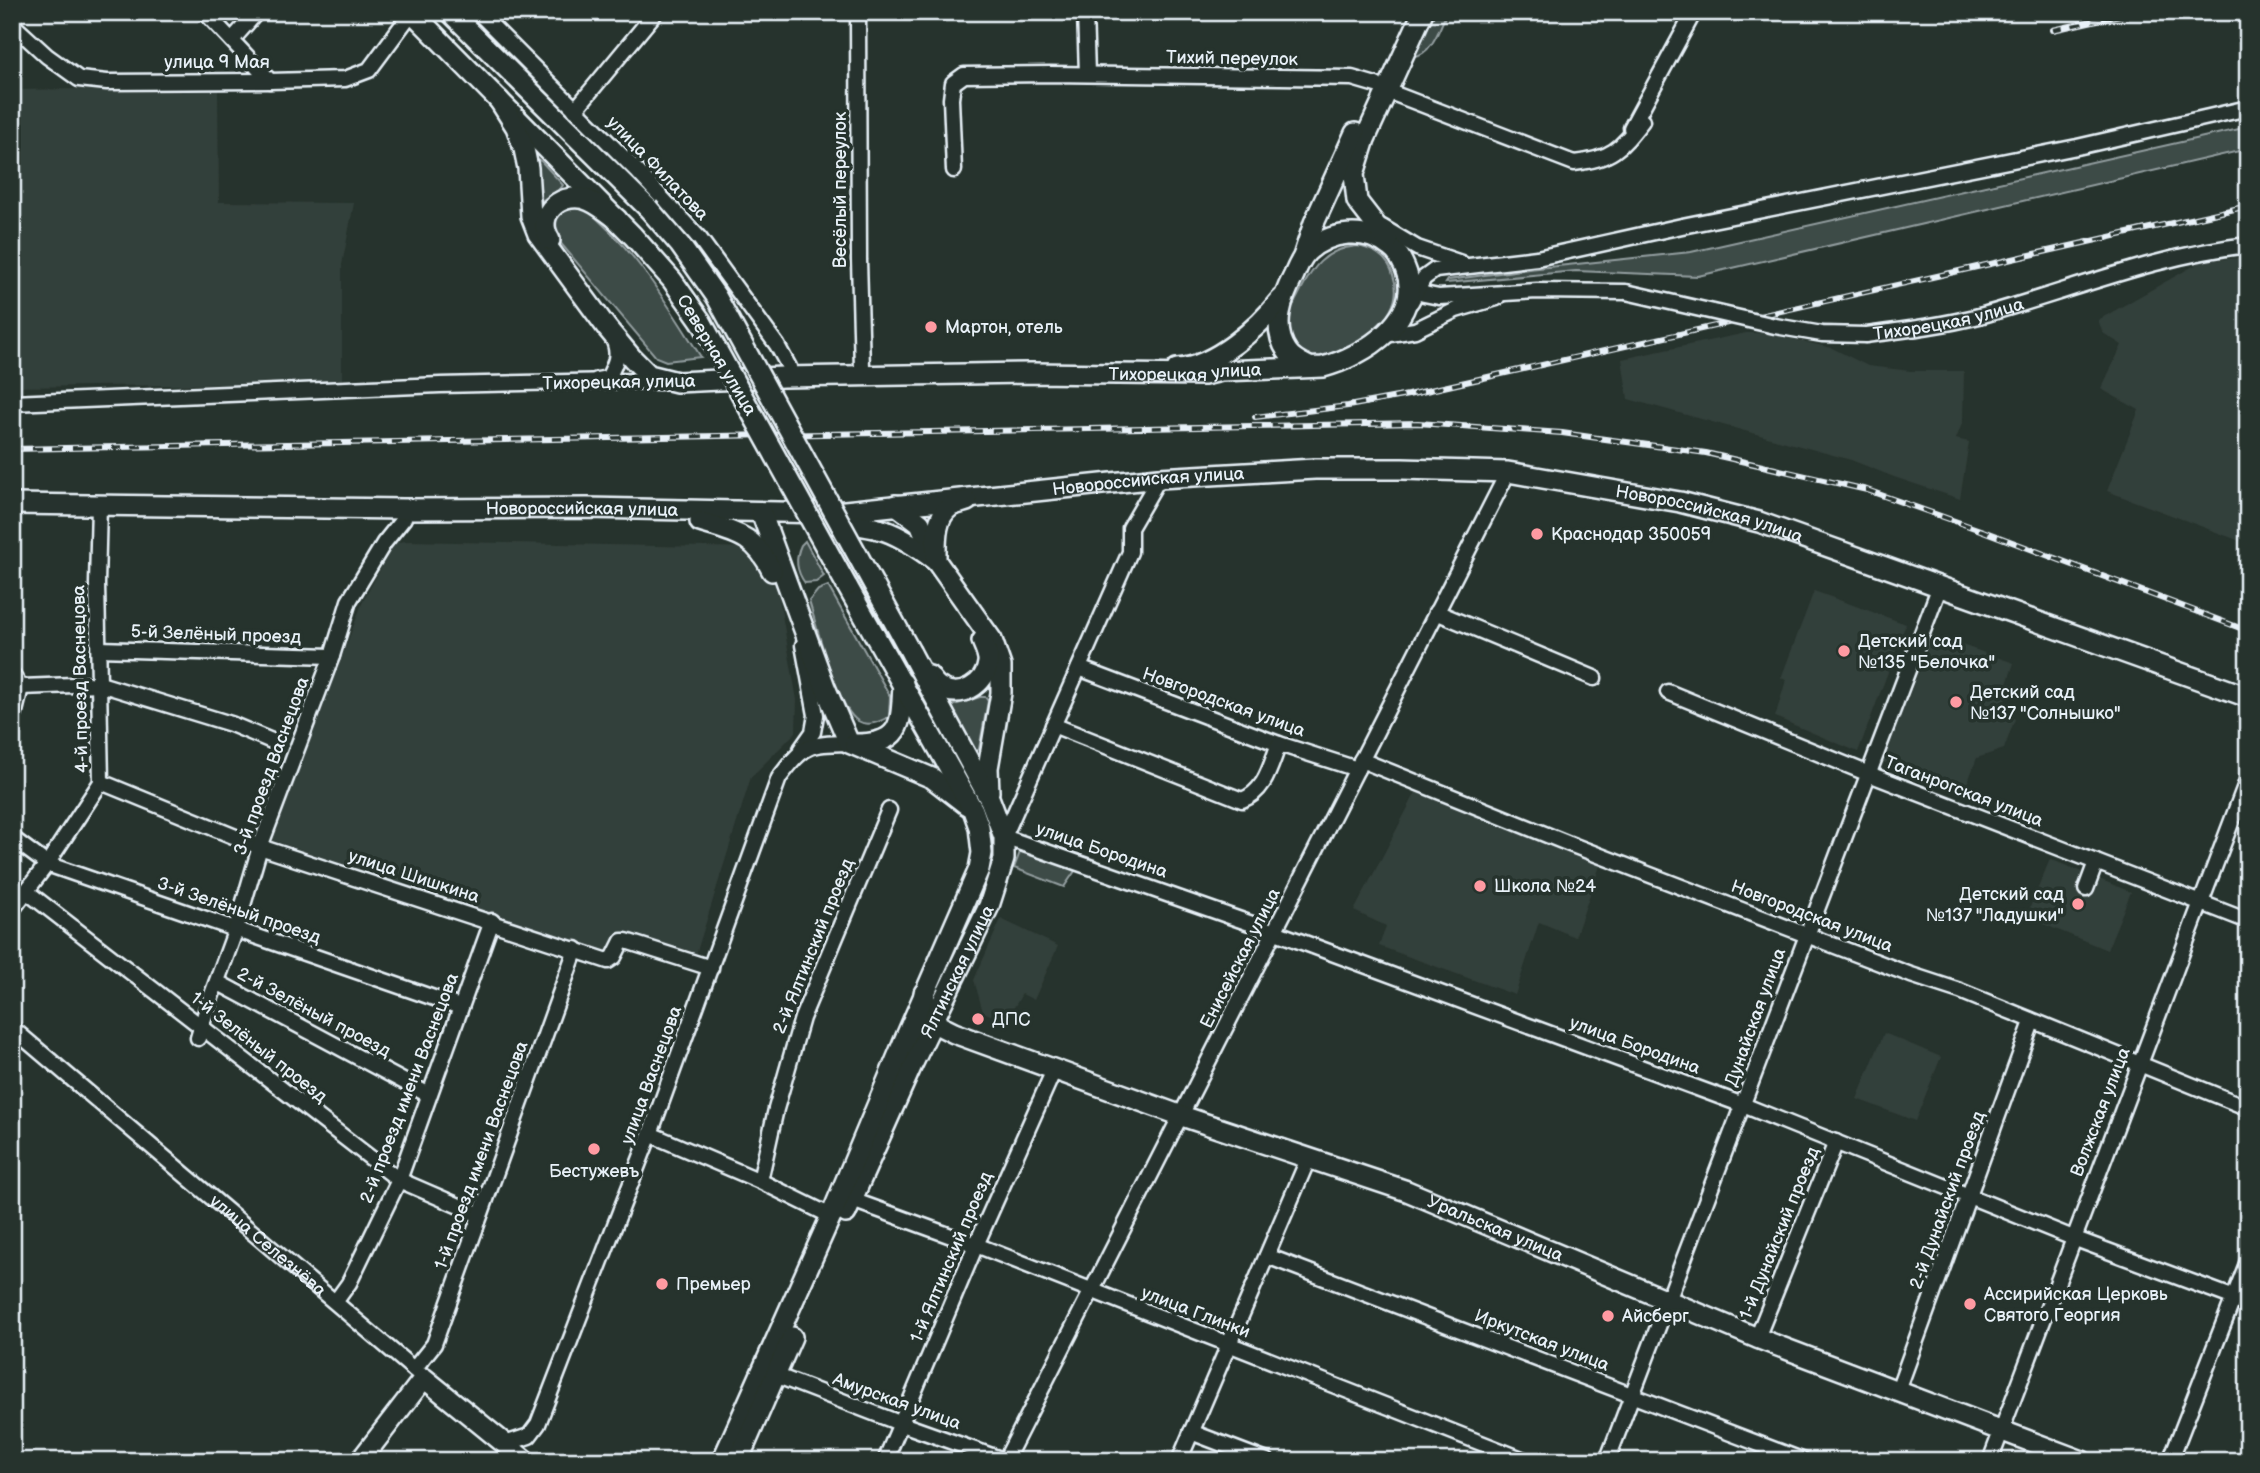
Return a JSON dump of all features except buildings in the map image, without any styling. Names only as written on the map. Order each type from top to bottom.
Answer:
[{"type":"main road","name":"Северная улица","points":[[412,12],[617,219],[672,280],[702,321],[847,586],[904,683],[1004,837]]},
{"type":"main road","name":"Северная улица","points":[[450,12],[648,208],[680,245],[716,296],[918,666],[982,805]]},
{"type":"main road","points":[[1410,12],[1381,88],[1354,174],[1357,201],[1400,255],[1413,282],[1390,330],[1337,363],[1309,367],[1292,357],[1283,342],[1280,326],[1282,299],[1304,254],[1314,223],[1381,88],[1423,12]]},
{"type":"main road","points":[[499,100],[516,127],[524,149],[531,216],[538,234],[607,328],[634,355],[672,376]]},
{"type":"main road","points":[[617,219],[589,200],[573,197],[559,201],[548,209],[545,222],[547,236],[646,374],[672,376]]},
{"type":"main road","points":[[1304,254],[1324,240],[1355,234],[1383,242],[1400,255]]},
{"type":"main road","name":"Тихорецкая улица","points":[[672,376],[708,369],[789,367],[1184,368],[1222,351],[1247,335],[1282,299]]},
{"type":"main road","name":"Тихорецкая улица","points":[[672,376],[1031,373],[1204,375],[1220,370],[1309,367]]},
{"type":"main road","name":"Новороссийская улица","points":[[12,504],[99,510],[404,513],[700,522],[870,510],[896,505],[1159,478],[1315,468],[1508,472],[1680,502],[1759,522],[2248,697]]},
{"type":"main road","points":[[936,561],[938,527],[944,514],[949,508],[974,498]]},
{"type":"main road","name":"Северная улица","points":[[896,505],[920,523],[936,561],[992,640],[1001,666],[1001,692],[979,827],[982,853]]},
{"type":"main road","name":"Новороссийская улица","points":[[404,513],[587,508],[820,523]]},
{"type":"main road","name":"Новороссийская улица","points":[[12,515],[99,510]]},
{"type":"main road","points":[[763,518],[849,744],[932,778],[982,805]]},
{"type":"main road","points":[[700,522],[736,531],[749,539],[759,548],[777,581],[792,597]]},
{"type":"main road","name":"Северная улица","points":[[820,523],[862,525],[884,530],[905,538],[936,561]]},
{"type":"main road","points":[[918,666],[941,689],[955,692],[968,690],[981,681],[988,663],[986,650],[954,589]]},
{"type":"main road","points":[[849,744],[889,738],[896,732],[904,683]]},
{"type":"main road","name":"Ялтинская улица","points":[[738,1461],[912,1065],[989,906],[1004,859],[1004,837]]},
{"type":"main road","name":"Ялтинская улица","points":[[722,1461],[831,1216],[924,993],[972,887],[982,853]]},
{"type":"main road","points":[[924,993],[925,1014],[933,1024]]},
{"type":"main road","name":"Уральская улица","points":[[933,1024],[1182,1116],[1407,1191],[1757,1338],[2082,1461]]},
{"type":"main road","points":[[360,1461],[419,1373]]},
{"type":"main road","name":"улица Селезнёва","points":[[419,1373],[526,1461]]},
{"type":"street","points":[[205,12],[270,81]]},
{"type":"street","points":[[232,40],[257,12]]},
{"type":"street","name":"улица 9 Мая","points":[[12,24],[47,56],[79,79],[107,82],[345,79],[369,69],[412,12]]},
{"type":"street","name":"улица Филатова","points":[[478,12],[701,239],[777,345],[789,367]]},
{"type":"street","points":[[575,110],[656,12]]},
{"type":"street","name":"Весёлый переулок","points":[[858,12],[862,368]]},
{"type":"street","points":[[1085,12],[1087,74]]},
{"type":"street","points":[[1623,146],[1694,12]]},
{"type":"street","name":"Тихий переулок","points":[[954,170],[951,99],[953,83],[964,75],[1352,78],[1574,163],[1598,160],[1623,146]]},
{"type":"street","points":[[1413,282],[1436,270],[1537,258],[1682,226],[2077,147],[2248,108]]},
{"type":"street","points":[[1623,146],[1643,121]]},
{"type":"street","points":[[1368,217],[1417,248],[1461,263]]},
{"type":"street","name":"Тихорецкая улица","points":[[1413,282],[1424,294],[1439,297],[1519,292],[1626,292],[1775,327],[1822,334],[1866,335],[1928,327],[1982,315],[2128,271],[2248,245]]},
{"type":"street","points":[[1400,255],[1477,265]]},
{"type":"street","name":"Тихорецкая улица","points":[[1390,330],[1415,330],[1455,310],[1519,292]]},
{"type":"street","points":[[607,328],[618,349],[611,379]]},
{"type":"street","points":[[611,379],[634,355]]},
{"type":"street","points":[[611,379],[646,374]]},
{"type":"street","name":"Тихорецкая улица","points":[[12,403],[584,383],[672,376]]},
{"type":"street","name":"Енисейская улица","points":[[1005,1461],[1508,472]]},
{"type":"street","name":"Ялтинская улица","points":[[1004,837],[1130,552],[1130,528],[1159,478]]},
{"type":"street","name":"4-й проезд Васнецова","points":[[12,910],[47,864],[101,782],[97,584],[99,510]]},
{"type":"street","name":"3-й проезд Васнецова","points":[[199,1032],[236,929],[260,847],[332,656],[349,601],[404,513]]},
{"type":"street","name":"Дунайская улица","points":[[1607,1461],[1940,586]]},
{"type":"street","points":[[1436,612],[1594,678]]},
{"type":"street","name":"улица Васнецова","points":[[505,1444],[529,1436],[538,1424],[650,1134],[779,778],[813,732],[816,715],[803,646],[803,628]]},
{"type":"street","name":"5-й Зелёный проезд","points":[[99,649],[332,656]]},
{"type":"street","name":"Новгородская улица","points":[[1079,668],[1279,744],[1359,765],[1567,843],[1911,975],[1960,991],[2248,1108]]},
{"type":"street","points":[[12,724],[17,680],[100,684],[231,724],[274,742]]},
{"type":"street","name":"Таганрогская улица","points":[[1668,692],[1869,774],[2248,921]]},
{"type":"street","points":[[1053,725],[1242,800],[1253,796],[1263,785],[1279,744]]},
{"type":"street","points":[[796,756],[814,744],[849,744]]},
{"type":"street","name":"Волжская улица","points":[[1990,1461],[2248,778]]},
{"type":"street","name":"улица Шишкина","points":[[101,782],[260,847],[608,961],[614,957],[622,941],[626,941],[711,968]]},
{"type":"street","name":"2-й Ялтинский проезд","points":[[760,1181],[776,1109],[802,1018],[889,810]]},
{"type":"street","name":"улица Бородина","points":[[1004,837],[1275,932],[1743,1105],[2073,1238],[2248,1303]]},
{"type":"street","name":"3-й Зелёный проезд","points":[[12,838],[47,864],[460,1007]]},
{"type":"street","points":[[2086,889],[2096,862]]},
{"type":"street","name":"1-й Зелёный проезд","points":[[26,891],[199,1032],[399,1180],[480,1215]]},
{"type":"street","name":"2-й проезд имени Васнецова","points":[[336,1301],[349,1283],[399,1180],[492,921]]},
{"type":"street","name":"1-й проезд имени Васнецова","points":[[419,1373],[434,1344],[576,949]]},
{"type":"street","name":"2-й Зелёный проезд","points":[[217,982],[429,1095]]},
{"type":"street","name":"2-й Дунайский проезд","points":[[1898,1390],[2032,1022]]},
{"type":"street","name":"улица Селезнёва","points":[[12,1028],[419,1373]]},
{"type":"street","name":"1-й Ялтинский проезд","points":[[885,1461],[976,1245],[1054,1070]]},
{"type":"street","points":[[650,1134],[760,1181],[831,1216]]},
{"type":"street","name":"1-й Дунайский проезд","points":[[1757,1338],[1836,1142]]},
{"type":"street","points":[[1179,1461],[1309,1157]]},
{"type":"street","name":"улица Глинки","points":[[852,1200],[976,1245],[1527,1461]]},
{"type":"street","name":"Иркутская улица","points":[[1267,1256],[1804,1461]]},
{"type":"street","points":[[2170,1461],[2248,1261]]},
{"type":"street","name":"Амурская улица","points":[[775,1375],[1005,1461]]},
{"type":"street","points":[[1191,1432],[1267,1461]]},
{"type":"shaded area","points":[[1431,12],[1447,12],[1431,46],[1414,56],[1412,54]]},
{"type":"shaded area","points":[[218,89],[219,202],[354,203],[342,265],[342,383],[12,387],[12,90]]},
{"type":"shaded area","points":[[2248,127],[2248,149],[1698,276],[1576,271],[1446,283],[1448,280],[1529,269],[1691,252]]},
{"type":"shaded area","points":[[536,159],[563,185],[541,201],[537,199]]},
{"type":"shaded area","points":[[582,206],[618,239],[633,257],[701,357],[666,361],[656,357],[558,240],[554,220],[563,209]]},
{"type":"shaded area","points":[[1357,246],[1375,252],[1388,263],[1396,291],[1393,305],[1385,318],[1361,340],[1318,361],[1293,348],[1287,329],[1289,314],[1308,277],[1320,262],[1336,251]]},
{"type":"shaded area","points":[[2248,257],[2248,544],[2107,491],[2139,410],[2101,389],[2122,345],[2103,333],[2098,320],[2202,261]]},
{"type":"shaded area","points":[[1746,333],[1767,333],[1832,348],[1868,366],[1911,371],[1964,371],[1963,421],[1956,439],[1969,442],[1960,499],[1851,460],[1628,399],[1622,359]]},
{"type":"shaded area","points":[[805,541],[824,576],[816,582],[805,583],[798,569],[798,555]]},
{"type":"shaded area","points":[[395,542],[755,548],[777,586],[797,700],[796,732],[751,777],[694,961],[615,936],[609,954],[272,840],[363,601]]},
{"type":"shaded area","points":[[828,586],[890,696],[889,717],[881,721],[870,724],[858,721],[850,713],[835,684],[809,601],[818,590]]},
{"type":"shaded area","name":"Детский сад №135 \"Белочка\"","points":[[1814,591],[1906,624],[1858,752],[1775,717],[1786,680],[1781,678]]},
{"type":"shaded area","name":"Детский сад №137 \"Солнышко\"","points":[[1933,635],[2014,663],[2005,690],[2006,714],[2015,719],[2004,749],[1977,758],[1964,792],[1883,762]]},
{"type":"shaded area","points":[[985,697],[988,701],[979,749],[976,751],[951,706]]},
{"type":"shaded area","name":"Школа №24","points":[[1416,792],[1602,860],[1575,937],[1539,922],[1515,995],[1379,946],[1386,926],[1354,911]]},
{"type":"shaded area","points":[[1022,847],[1077,868],[1064,887],[1014,868]]},
{"type":"shaded area","name":"Детский сад №137 \"Ладушки\"","points":[[2050,859],[2131,892],[2107,950],[2026,917]]},
{"type":"shaded area","points":[[1001,919],[1058,946],[1034,1000],[1022,994],[1006,1021],[983,1012],[974,980]]},
{"type":"shaded area","points":[[1884,1033],[1941,1057],[1915,1121],[1857,1099]]},
{"type":"railway","points":[[2053,30],[2133,12]]},
{"type":"railway","points":[[1255,417],[1348,406],[1408,395],[2248,206]]},
{"type":"railway","points":[[12,449],[1418,423],[1562,433],[1706,453],[1867,490],[2248,631]]},
{"type":"place","name":"Мартон, отель","points":[[931,327]]},
{"type":"place","name":"Краснодар 350059","points":[[1537,534]]},
{"type":"place","name":"Детский сад №135 \"Белочка\"","points":[[1844,651]]},
{"type":"place","name":"Детский сад №137 \"Солнышко\"","points":[[1956,702]]},
{"type":"place","name":"Школа №24","points":[[1480,886]]},
{"type":"place","name":"Детский сад №137 \"Ладушки\"","points":[[2078,904]]},
{"type":"place","name":"ДПС","points":[[978,1019]]},
{"type":"place","name":"Бестужевъ","points":[[594,1149]]},
{"type":"place","name":"Премьер","points":[[662,1284]]},
{"type":"place","name":"Ассирийская Церковь Святого Георгия","points":[[1970,1304]]},
{"type":"place","name":"Айсберг","points":[[1608,1316]]}]
